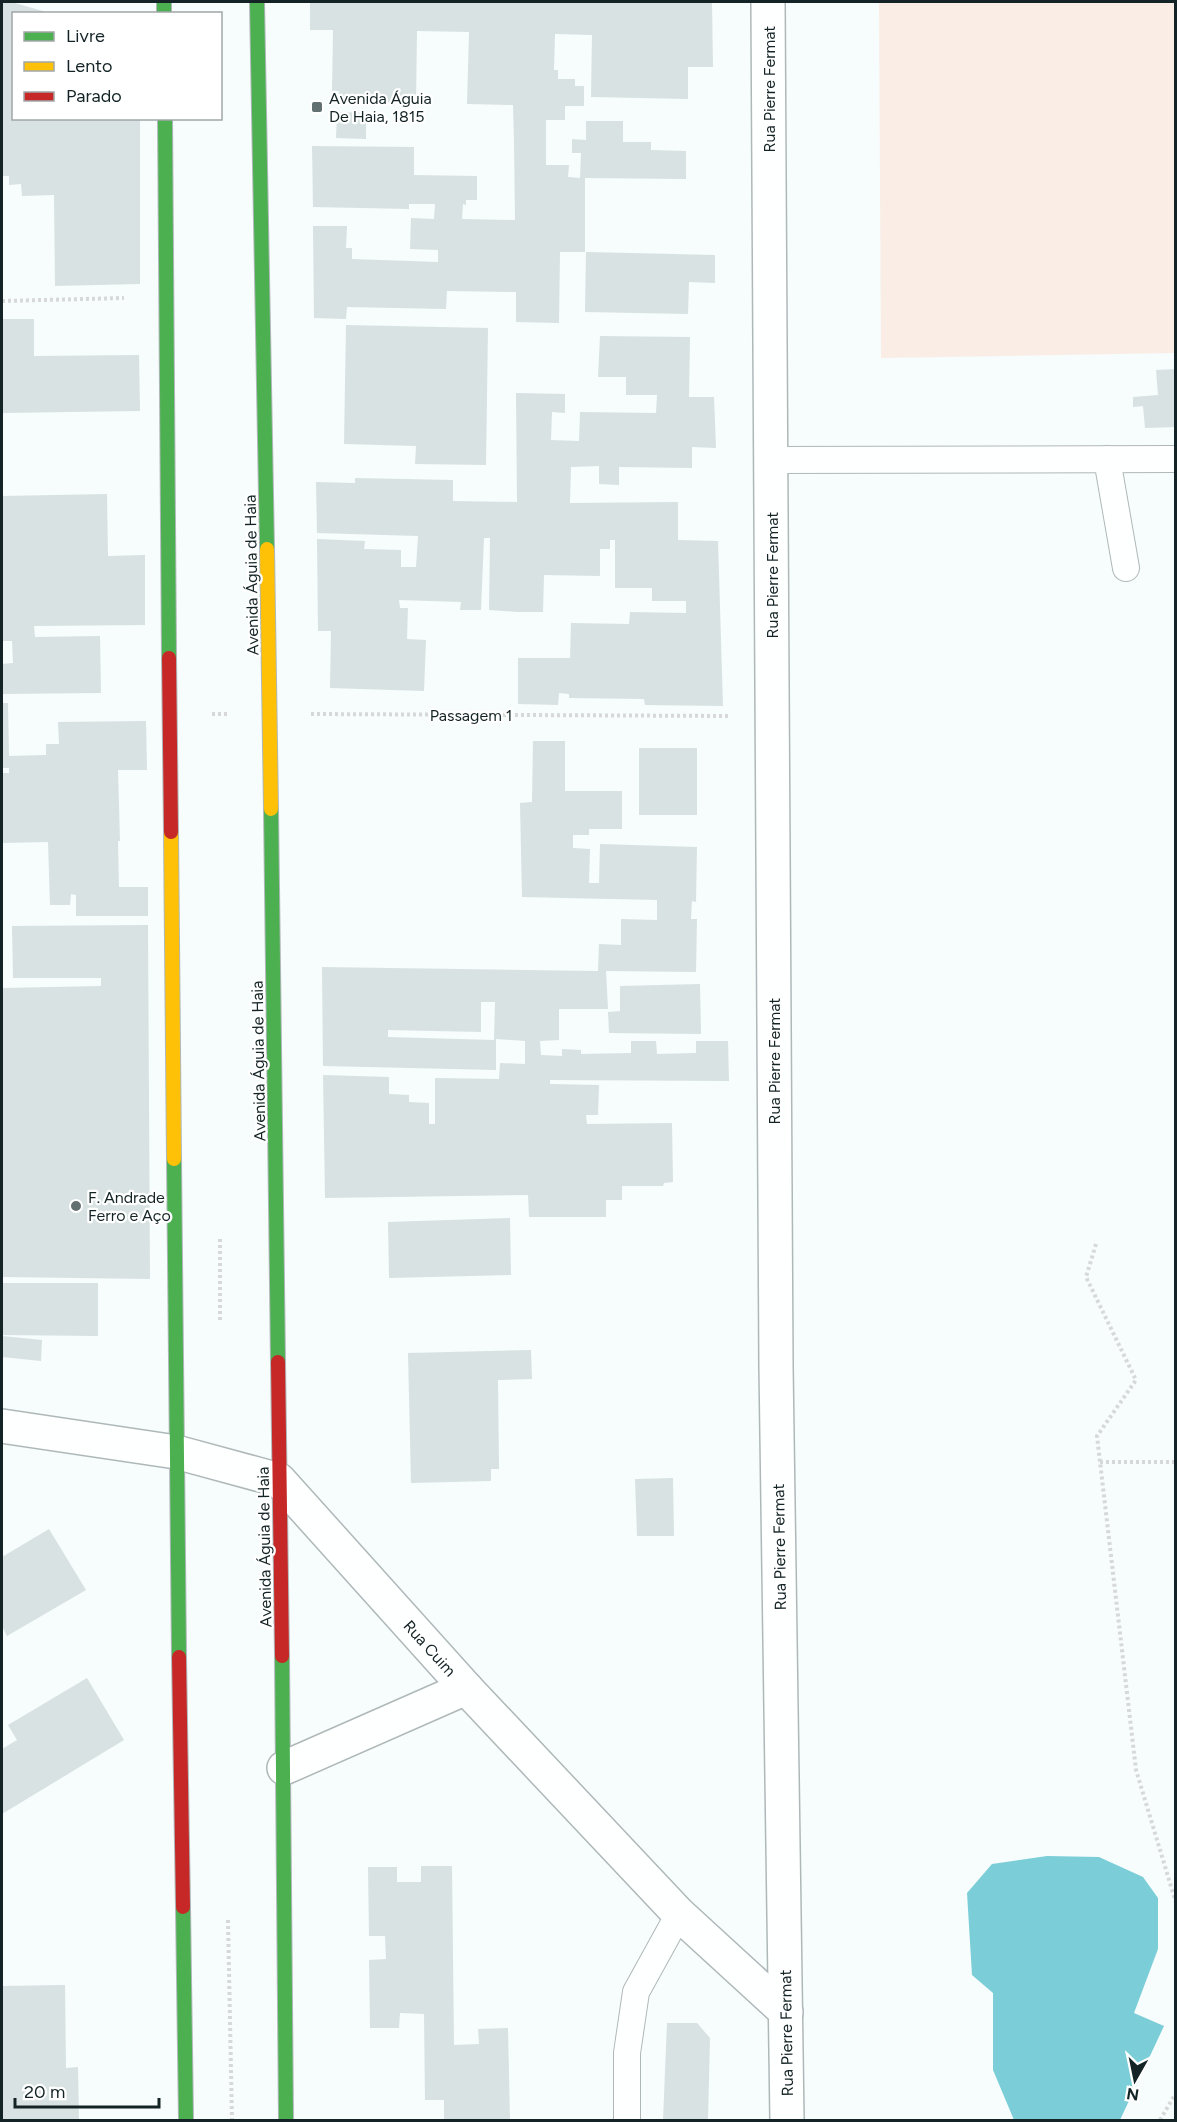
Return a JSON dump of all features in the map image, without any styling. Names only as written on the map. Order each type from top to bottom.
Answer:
[{"type":"main road","name":"Avenida Águia de Haia","points":[[257,2],[270,714],[284,1768],[286,2121]]},
{"type":"main road","points":[[165,120],[176,1452],[186,2121]]},
{"type":"street","name":"Rua Pierre Fermat","points":[[768,2],[776,1366],[787,2121]]},
{"type":"street","points":[[2,1426],[176,1452],[279,1480]]},
{"type":"street","name":"Rua Cuim","points":[[279,1480],[466,1688],[679,1914],[786,2012]]},
{"type":"street","points":[[284,1768],[466,1688]]},
{"type":"lane","points":[[1107,459],[1126,567]]},
{"type":"lane","points":[[771,460],[1176,459]]},
{"type":"lane","points":[[627,2121],[627,2053],[636,1992],[679,1914]]},
{"type":"path","name":"Passagem 1","points":[[170,714],[772,717]]},
{"type":"path","points":[[1096,1244],[1086,1277],[1136,1380],[1097,1436],[1136,1770],[1176,1903]]},
{"type":"path","points":[[1100,1462],[1176,1462]]},
{"type":"path","points":[[1160,2121],[1176,2093]]},
{"type":"shaded area","points":[[879,2],[1175,2],[1175,353],[881,358]]},
{"type":"water","points":[[1047,1856],[1099,1857],[1143,1877],[1158,1898],[1158,1949],[1134,2013],[1164,2026],[1120,2120],[1014,2120],[993,2070],[993,1993],[972,1975],[967,1893],[992,1864]]},
{"type":"building","points":[[2,2],[11,2],[46,12],[12,12],[12,120],[140,120],[140,284],[55,286],[54,195],[22,196],[21,184],[9,185],[9,176],[2,176]]},
{"type":"building","points":[[310,2],[712,2],[713,67],[688,67],[688,99],[591,97],[592,35],[555,34],[554,70],[558,70],[558,79],[575,79],[575,86],[584,86],[584,106],[565,106],[565,120],[546,120],[546,165],[569,165],[568,177],[580,178],[581,153],[572,153],[572,139],[586,140],[586,121],[623,121],[623,142],[651,142],[651,150],[686,151],[686,179],[585,178],[585,252],[560,252],[559,323],[516,322],[516,292],[447,291],[446,309],[347,307],[346,319],[314,318],[313,226],[347,226],[346,248],[352,248],[352,259],[438,262],[438,250],[410,249],[411,218],[434,219],[435,204],[409,204],[409,209],[313,207],[312,146],[414,147],[414,175],[477,176],[477,200],[466,200],[466,205],[463,204],[462,219],[515,220],[513,105],[467,104],[469,32],[417,31],[416,103],[338,101],[339,91],[332,91],[333,30],[310,30]]},
{"type":"building","points":[[337,112],[366,113],[366,139],[336,138]]},
{"type":"building","points":[[586,252],[715,255],[715,283],[689,282],[688,314],[585,312]]},
{"type":"building","points":[[2,319],[34,319],[34,356],[139,355],[140,411],[2,413]]},
{"type":"building","points":[[346,325],[488,328],[486,465],[415,464],[416,446],[344,444]]},
{"type":"building","points":[[600,336],[690,337],[689,397],[714,397],[716,448],[692,447],[692,468],[619,467],[619,485],[599,484],[599,466],[571,467],[570,503],[678,502],[678,540],[718,541],[723,706],[645,705],[644,699],[569,698],[569,694],[559,693],[558,705],[518,704],[518,658],[570,658],[571,623],[629,624],[630,612],[686,613],[686,601],[652,601],[652,588],[615,588],[615,540],[610,540],[610,549],[600,549],[600,576],[544,575],[543,612],[517,612],[489,610],[490,538],[484,538],[481,610],[460,610],[461,602],[399,600],[400,608],[408,608],[407,639],[426,640],[424,691],[330,688],[331,631],[318,631],[317,539],[365,541],[364,549],[401,550],[401,567],[416,567],[418,536],[317,533],[316,482],[355,483],[355,478],[453,480],[453,501],[517,502],[516,393],[565,394],[565,413],[552,412],[551,440],[579,441],[580,412],[656,413],[657,395],[626,395],[626,377],[598,377]]},
{"type":"building","points":[[1176,369],[1176,427],[1145,428],[1143,406],[1133,407],[1133,397],[1158,395],[1156,370]]},
{"type":"building","points":[[107,494],[108,556],[145,555],[145,625],[34,626],[35,637],[100,636],[101,693],[2,694],[2,664],[13,663],[12,641],[2,641],[2,496]]},
{"type":"building","points":[[2,703],[8,703],[9,756],[46,755],[46,744],[59,744],[58,722],[146,721],[147,770],[118,770],[120,841],[118,841],[119,887],[148,887],[148,916],[76,916],[76,895],[71,894],[70,905],[50,905],[48,842],[2,843],[2,773],[9,773],[9,768],[2,768]]},
{"type":"building","points":[[533,741],[565,741],[565,791],[622,791],[622,829],[589,829],[589,835],[573,835],[573,848],[590,849],[589,883],[599,883],[600,844],[697,847],[696,902],[692,901],[691,919],[697,919],[696,972],[606,971],[608,1009],[559,1009],[559,1040],[540,1041],[541,1055],[562,1056],[562,1049],[581,1050],[581,1054],[631,1053],[631,1041],[656,1041],[657,1054],[696,1053],[696,1041],[728,1041],[729,1081],[550,1080],[550,1084],[599,1085],[598,1115],[586,1115],[587,1124],[672,1123],[673,1182],[664,1183],[663,1186],[622,1186],[622,1200],[606,1200],[606,1217],[529,1217],[528,1195],[325,1198],[323,1075],[389,1077],[389,1094],[409,1095],[409,1102],[429,1103],[429,1124],[435,1124],[435,1078],[499,1079],[500,1063],[525,1064],[525,1041],[496,1039],[496,1070],[323,1066],[322,967],[598,971],[599,944],[621,945],[621,919],[657,920],[657,900],[522,897],[520,803],[532,802]],"holes":[[[481,1002],[495,1002],[494,1040],[388,1037],[388,1030],[481,1032]]]},
{"type":"building","points":[[639,748],[697,748],[697,815],[639,815]]},
{"type":"building","points":[[148,925],[150,1279],[2,1277],[2,988],[101,986],[101,978],[13,978],[12,926]]},
{"type":"building","points":[[700,984],[701,1034],[609,1033],[608,1012],[620,1011],[620,986]]},
{"type":"building","points":[[510,1218],[511,1275],[389,1278],[388,1222]]},
{"type":"building","points":[[2,1283],[98,1283],[98,1336],[2,1335]]},
{"type":"building","points":[[2,1336],[42,1340],[41,1361],[2,1357]]},
{"type":"building","points":[[531,1350],[532,1379],[498,1380],[499,1469],[491,1469],[491,1481],[411,1483],[408,1353]]},
{"type":"building","points":[[673,1478],[674,1536],[637,1536],[635,1479]]},
{"type":"building","points":[[49,1529],[86,1590],[7,1636],[2,1626],[2,1557]]},
{"type":"building","points":[[87,1678],[124,1740],[2,1814],[2,1749],[17,1740],[8,1725]]},
{"type":"building","points":[[421,1866],[452,1866],[454,2045],[479,2044],[478,2029],[508,2028],[510,2120],[444,2120],[444,2100],[425,2100],[424,2014],[400,2013],[399,2028],[370,2028],[369,1960],[386,1959],[385,1936],[369,1936],[368,1867],[397,1867],[397,1882],[421,1882]]},
{"type":"building","points":[[65,1985],[66,2068],[78,2067],[79,2120],[2,2120],[2,1986]]},
{"type":"building","points":[[667,2023],[697,2023],[710,2038],[708,2120],[663,2120]]},
{"type":"traffic: fast","points":[[164,2],[164,12]]},
{"type":"traffic: fast","points":[[257,2],[267,549]]},
{"type":"traffic: fast","points":[[165,120],[169,658]]},
{"type":"traffic: fast","points":[[271,809],[278,1362]]},
{"type":"traffic: fast","points":[[174,1159],[179,1657]]},
{"type":"traffic: fast","points":[[282,1656],[286,2120]]},
{"type":"traffic: fast","points":[[183,1907],[186,2120]]},
{"type":"traffic: slow","points":[[267,549],[271,809]]},
{"type":"traffic: slow","points":[[171,832],[174,1159]]},
{"type":"traffic: jam","points":[[169,658],[171,832]]},
{"type":"traffic: jam","points":[[278,1362],[282,1656]]},
{"type":"traffic: jam","points":[[179,1657],[183,1907]]},
{"type":"place","name":"Avenida Águia De Haia, 1815","points":[[317,107]]},
{"type":"place","name":"F. Andrade Ferro e Aço","points":[[76,1206]]}]
